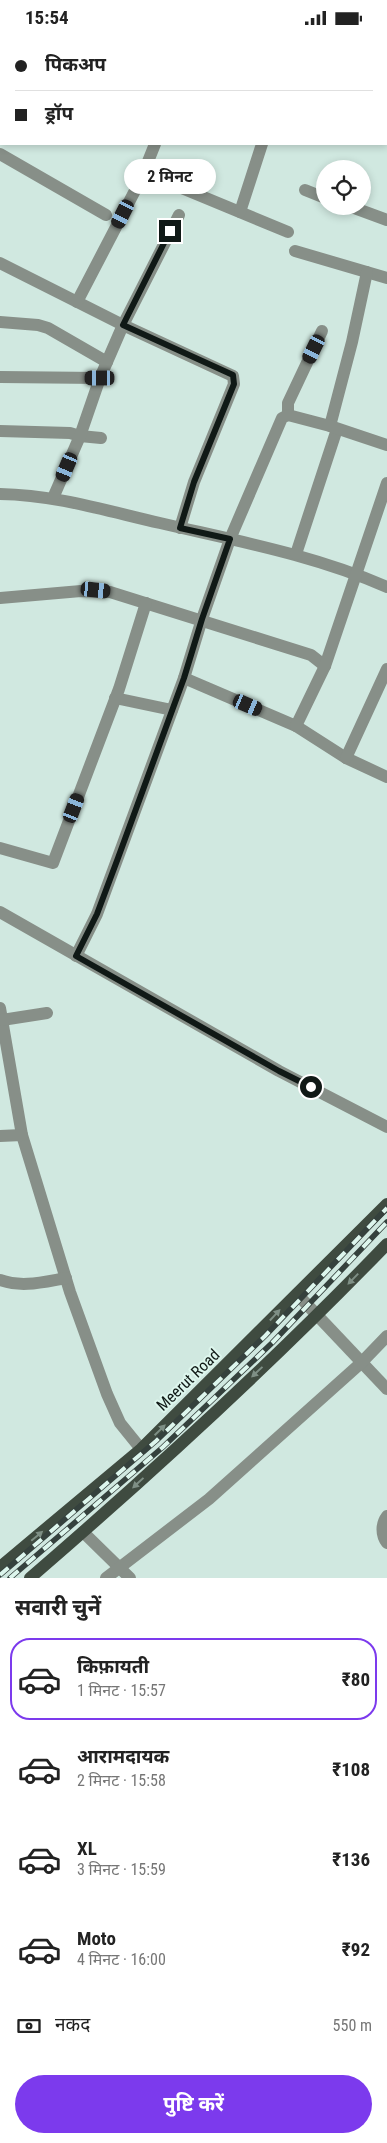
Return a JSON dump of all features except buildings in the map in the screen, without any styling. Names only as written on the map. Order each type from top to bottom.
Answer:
[{"type":"main road","name":"Meerut Road","points":[[0,1567],[141,1449],[387,1204]]},
{"type":"main road","points":[[30,1578],[83,1532],[318,1315],[387,1244]]},
{"type":"street","points":[[77,302],[143,172],[155,145]]},
{"type":"street","points":[[240,212],[262,145]]},
{"type":"street","points":[[0,153],[106,215]]},
{"type":"street","points":[[143,172],[288,232]]},
{"type":"street","points":[[305,190],[316,194]]},
{"type":"street","points":[[371,214],[387,220]]},
{"type":"street","points":[[53,498],[80,436],[100,378],[123,325],[178,215]]},
{"type":"street","points":[[295,251],[387,278]]},
{"type":"street","points":[[0,263],[123,325],[233,375],[234,379],[227,404],[194,482],[180,528]]},
{"type":"street","points":[[296,554],[333,427],[367,273]]},
{"type":"street","points":[[0,322],[30,324],[48,328],[107,362]]},
{"type":"street","points":[[288,415],[288,403],[322,331]]},
{"type":"street","points":[[0,377],[100,378]]},
{"type":"street","points":[[76,956],[97,914],[172,711],[230,539],[282,418],[288,415],[333,427],[387,445]]},
{"type":"street","points":[[0,431],[70,433],[101,438]]},
{"type":"street","points":[[296,726],[324,666],[387,483]]},
{"type":"street","points":[[0,494],[53,498],[296,554],[355,573],[387,587]]},
{"type":"street","points":[[0,598],[96,590],[110,592],[202,619],[311,655],[324,666]]},
{"type":"street","points":[[0,848],[53,863],[116,698],[146,603]]},
{"type":"street","points":[[346,758],[387,669]]},
{"type":"street","points":[[184,678],[296,726],[346,758],[387,777]]},
{"type":"street","points":[[116,698],[172,711]]},
{"type":"street","points":[[0,911],[279,1071],[387,1127]]},
{"type":"street","points":[[47,1013],[1,1014],[22,1135],[66,1278],[107,1394],[120,1423],[141,1449]]},
{"type":"street","points":[[0,1137],[22,1135]]},
{"type":"street","points":[[0,1280],[24,1285],[66,1278]]},
{"type":"street","points":[[297,1294],[387,1389]]},
{"type":"street","points":[[106,1578],[209,1499],[361,1363],[387,1336]]},
{"type":"street","points":[[387,1516],[382,1530],[387,1543]]},
{"type":"street","points":[[83,1532],[130,1578]]},
{"type":"railway","points":[[0,1575],[156,1441],[265,1336],[387,1208]]},
{"type":"railway","points":[[10,1578],[163,1447],[272,1343],[387,1222]]},
{"type":"route","points":[[170,231],[123,325],[233,375],[234,384],[194,482],[180,528],[230,539],[184,678],[118,858],[97,914],[76,956],[279,1071],[311,1087]]}]
